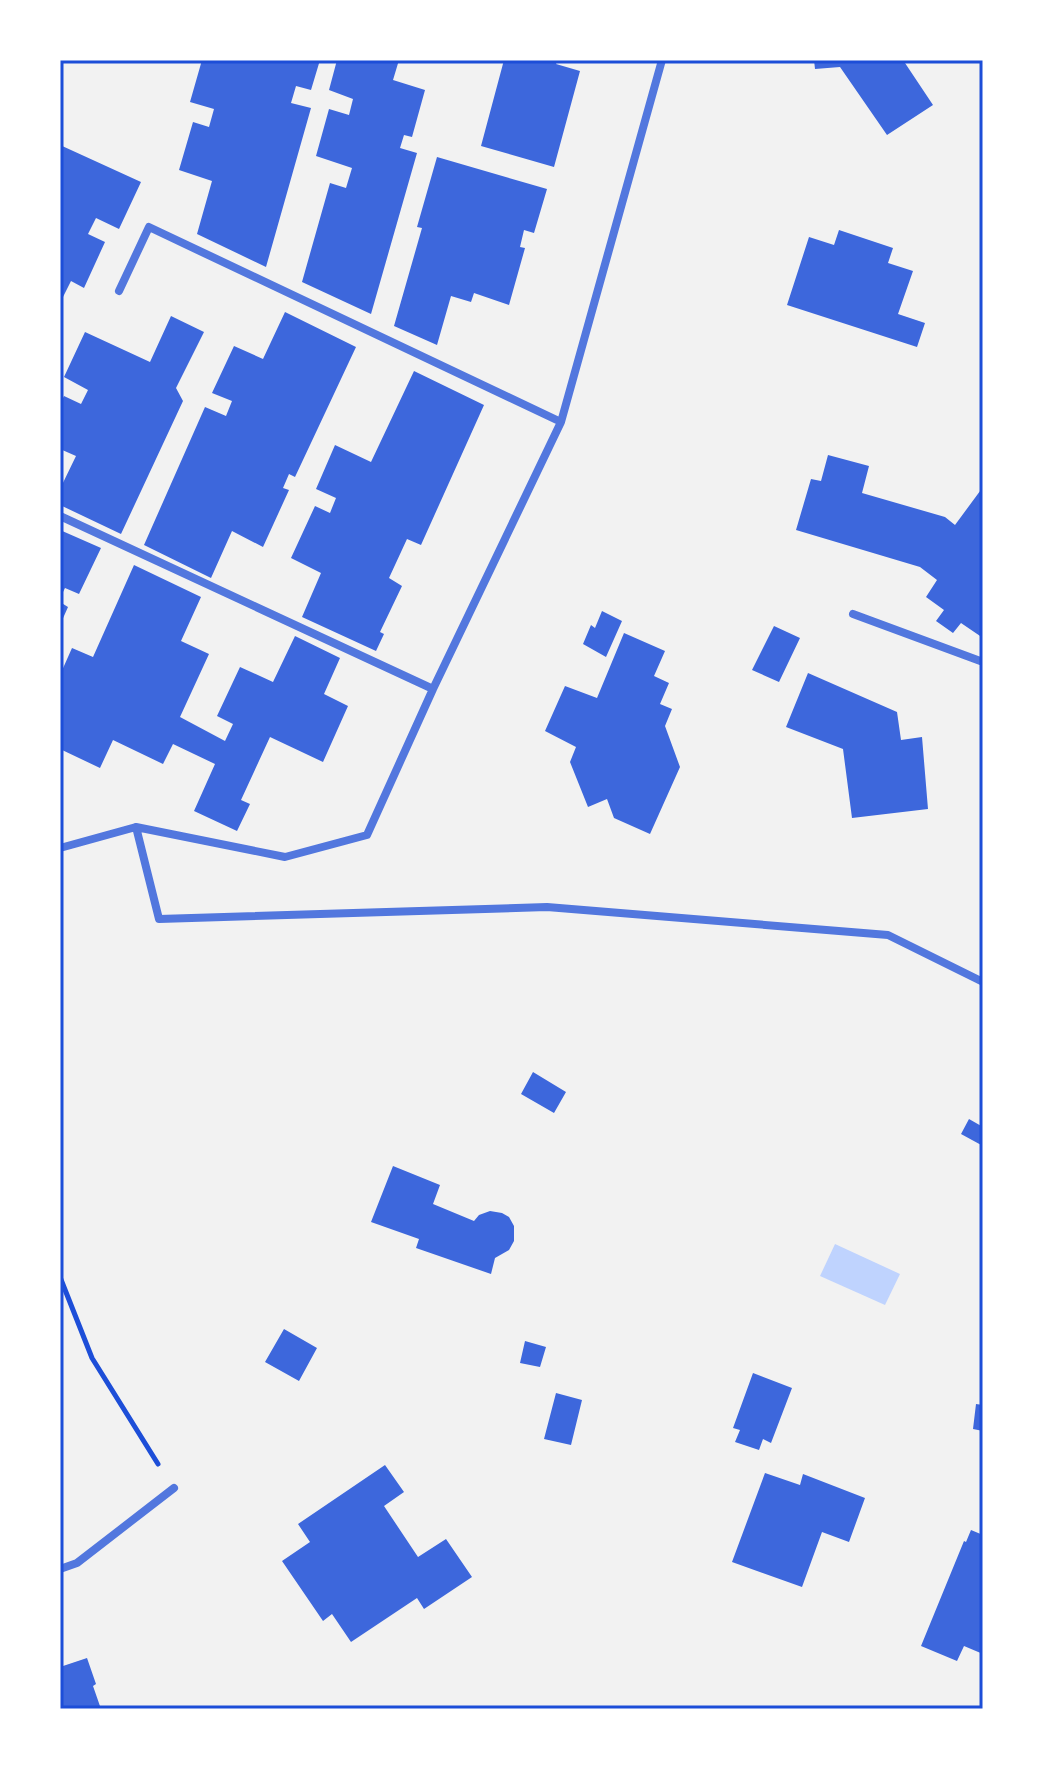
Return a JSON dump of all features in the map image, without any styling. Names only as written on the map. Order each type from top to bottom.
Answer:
[{"type":"street","points":[[60,848],[136,827],[285,857],[367,835],[561,422],[662,60]]},
{"type":"street","points":[[119,291],[149,227],[561,422]]},
{"type":"street","points":[[60,516],[433,689]]},
{"type":"street","points":[[853,614],[983,662]]},
{"type":"street","points":[[136,827],[159,919],[547,907],[888,935],[983,982]]},
{"type":"street","points":[[60,1569],[77,1563],[174,1488]]},
{"type":"path","points":[[60,1277],[92,1358],[174,1488]]},
{"type":"water","points":[[835,1244],[900,1274],[885,1305],[820,1276]]},
{"type":"building","points":[[202,60],[320,60],[311,90],[296,86],[291,103],[311,108],[266,267],[197,234],[212,181],[179,170],[193,122],[209,127],[214,109],[190,102]]},
{"type":"building","points":[[337,60],[399,60],[393,80],[425,90],[412,137],[404,135],[400,148],[417,153],[371,314],[302,282],[330,183],[346,188],[352,168],[316,156],[329,109],[349,115],[353,99],[329,90]]},
{"type":"building","points":[[504,60],[558,60],[556,64],[580,71],[554,167],[481,146]]},
{"type":"building","points":[[814,60],[903,60],[933,105],[887,135],[840,67],[815,69]]},
{"type":"building","points":[[60,145],[141,182],[119,229],[96,218],[88,234],[105,242],[84,288],[71,281],[60,303]]},
{"type":"building","points":[[437,157],[547,189],[534,233],[524,230],[520,247],[525,248],[509,305],[474,293],[471,302],[451,296],[437,345],[394,326],[422,228],[417,227]]},
{"type":"building","points":[[839,230],[893,248],[888,263],[913,271],[898,314],[925,323],[917,347],[787,305],[809,237],[834,245]]},
{"type":"building","points":[[285,312],[356,347],[295,477],[289,474],[283,488],[289,490],[263,547],[232,531],[211,578],[144,545],[205,407],[226,416],[232,401],[212,393],[234,346],[263,359]]},
{"type":"building","points":[[171,316],[204,332],[176,388],[183,401],[121,534],[60,505],[60,489],[76,456],[60,449],[60,404],[64,396],[81,404],[88,390],[64,377],[85,332],[150,362]]},
{"type":"building","points":[[414,371],[484,405],[421,545],[407,539],[389,578],[402,586],[380,632],[384,634],[376,651],[302,617],[321,573],[291,558],[315,506],[330,513],[336,498],[316,489],[335,445],[371,462]]},
{"type":"building","points":[[828,455],[869,466],[862,493],[945,517],[955,525],[983,487],[983,638],[961,623],[953,633],[936,621],[944,610],[926,597],[937,580],[920,567],[796,530],[811,479],[821,481]]},
{"type":"building","points":[[60,530],[101,548],[79,594],[65,588],[60,598]]},
{"type":"building","points":[[134,565],[201,597],[181,641],[209,654],[180,717],[225,741],[233,724],[217,716],[240,667],[273,682],[295,636],[340,658],[324,694],[348,706],[323,762],[270,737],[241,800],[250,804],[237,831],[194,811],[215,764],[173,744],[163,764],[113,740],[100,768],[60,749],[60,675],[72,648],[93,657]]},
{"type":"building","points":[[60,602],[68,607],[60,625]]},
{"type":"building","points":[[602,611],[622,621],[606,657],[583,644],[591,625],[595,628]]},
{"type":"building","points":[[774,626],[800,638],[779,682],[752,670]]},
{"type":"building","points":[[624,633],[665,651],[654,676],[669,683],[660,704],[672,709],[665,726],[680,767],[650,834],[614,818],[607,799],[588,807],[570,762],[576,747],[545,731],[565,686],[597,698]]},
{"type":"building","points":[[808,673],[897,712],[901,740],[922,737],[928,809],[852,818],[843,749],[786,727]]},
{"type":"building","points":[[533,1072],[566,1092],[554,1113],[521,1094]]},
{"type":"building","points":[[969,1119],[983,1127],[983,1146],[961,1134]]},
{"type":"building","points":[[393,1166],[440,1185],[433,1204],[474,1221],[479,1215],[490,1211],[509,1217],[514,1226],[514,1241],[509,1250],[495,1258],[491,1274],[416,1248],[419,1239],[371,1222]]},
{"type":"building","points":[[284,1329],[317,1348],[299,1381],[265,1362]]},
{"type":"building","points":[[525,1341],[546,1347],[540,1367],[520,1363]]},
{"type":"building","points":[[753,1373],[792,1388],[771,1443],[763,1439],[759,1450],[735,1442],[740,1430],[733,1428]]},
{"type":"building","points":[[556,1393],[582,1400],[571,1445],[544,1439]]},
{"type":"building","points":[[976,1404],[983,1405],[983,1431],[973,1429]]},
{"type":"building","points":[[385,1465],[404,1492],[384,1506],[418,1557],[446,1539],[472,1577],[424,1609],[417,1598],[351,1642],[332,1614],[323,1621],[282,1561],[310,1542],[298,1524]]},
{"type":"building","points":[[765,1473],[800,1485],[803,1474],[865,1498],[849,1542],[822,1532],[802,1587],[732,1562]]},
{"type":"building","points":[[971,1530],[983,1535],[983,1654],[964,1646],[957,1661],[921,1646]]},
{"type":"building","points":[[87,1658],[101,1709],[60,1709],[60,1667]]}]
